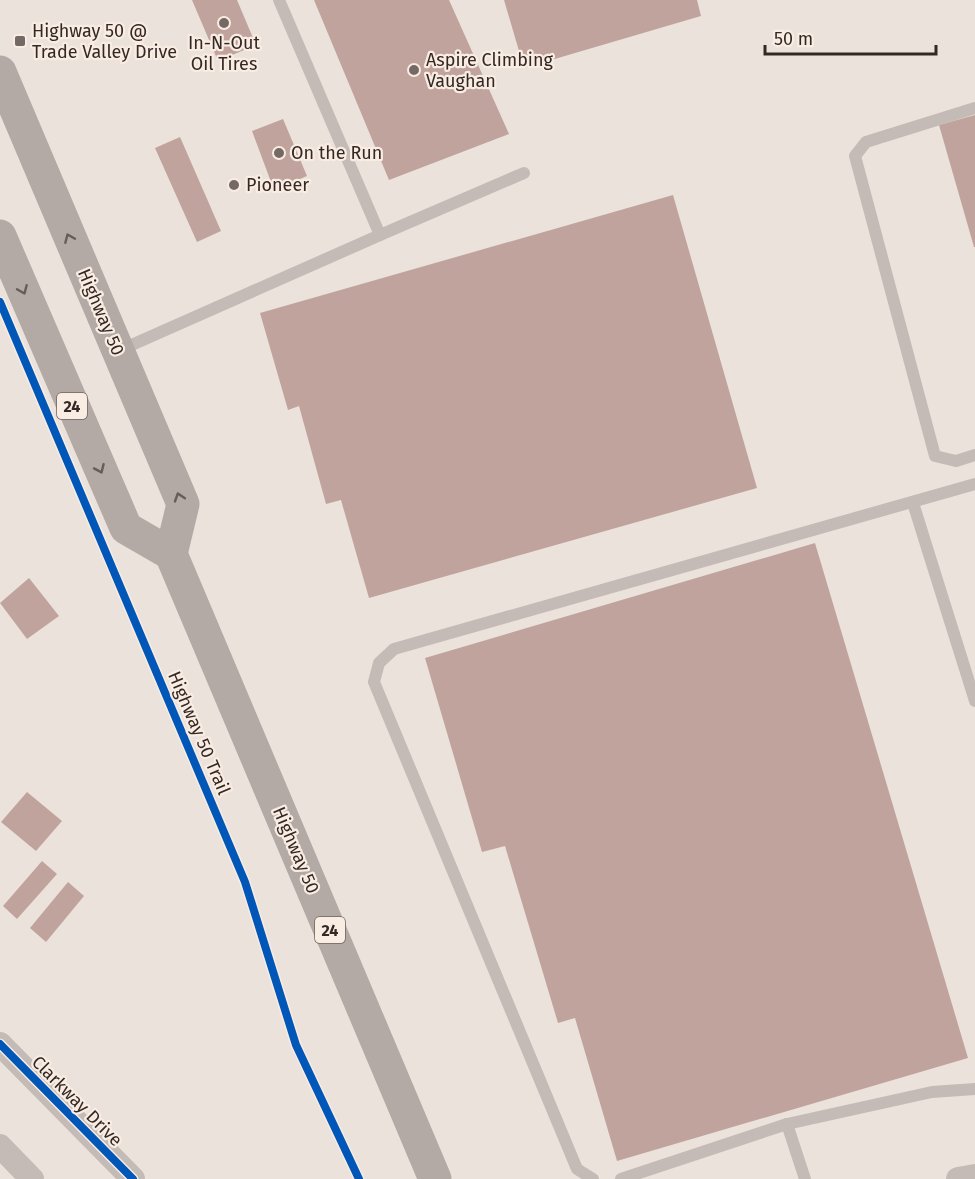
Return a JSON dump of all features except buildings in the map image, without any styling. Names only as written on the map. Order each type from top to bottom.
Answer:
[{"type":"main road","name":"Highway 50","points":[[0,72],[183,504],[171,554],[435,1179]]},
{"type":"main road","name":"24","points":[[0,236],[126,528],[171,554]]},
{"type":"street","name":"Clarkway Drive","points":[[0,1044],[133,1179]]},
{"type":"street","points":[[0,1146],[32,1179]]},
{"type":"street","points":[[958,1179],[975,1176]]},
{"type":"lane","points":[[279,0],[380,235]]},
{"type":"lane","points":[[975,108],[866,142],[855,156],[934,456],[956,460],[975,455]]},
{"type":"lane","points":[[117,351],[524,173]]},
{"type":"lane","points":[[593,1179],[577,1169],[374,682],[379,663],[394,649],[975,484]]},
{"type":"lane","points":[[913,503],[975,700]]},
{"type":"lane","points":[[621,1179],[787,1124],[932,1092],[975,1089]]},
{"type":"lane","points":[[787,1124],[805,1179]]},
{"type":"cycle path","name":"Highway 50 Trail","points":[[0,302],[245,882],[296,1045],[359,1179]]},
{"type":"cycle path","points":[[0,1044],[133,1179]]},
{"type":"place","name":"In-N-Out Oil Tires","points":[[224,23]]},
{"type":"place","name":"Highway 50 @ Trade Valley Drive","points":[[20,41]]},
{"type":"place","name":"Aspire Climbing Vaughan","points":[[414,70]]},
{"type":"place","name":"On the Run","points":[[279,153]]},
{"type":"place","name":"Pioneer","points":[[234,185]]}]
